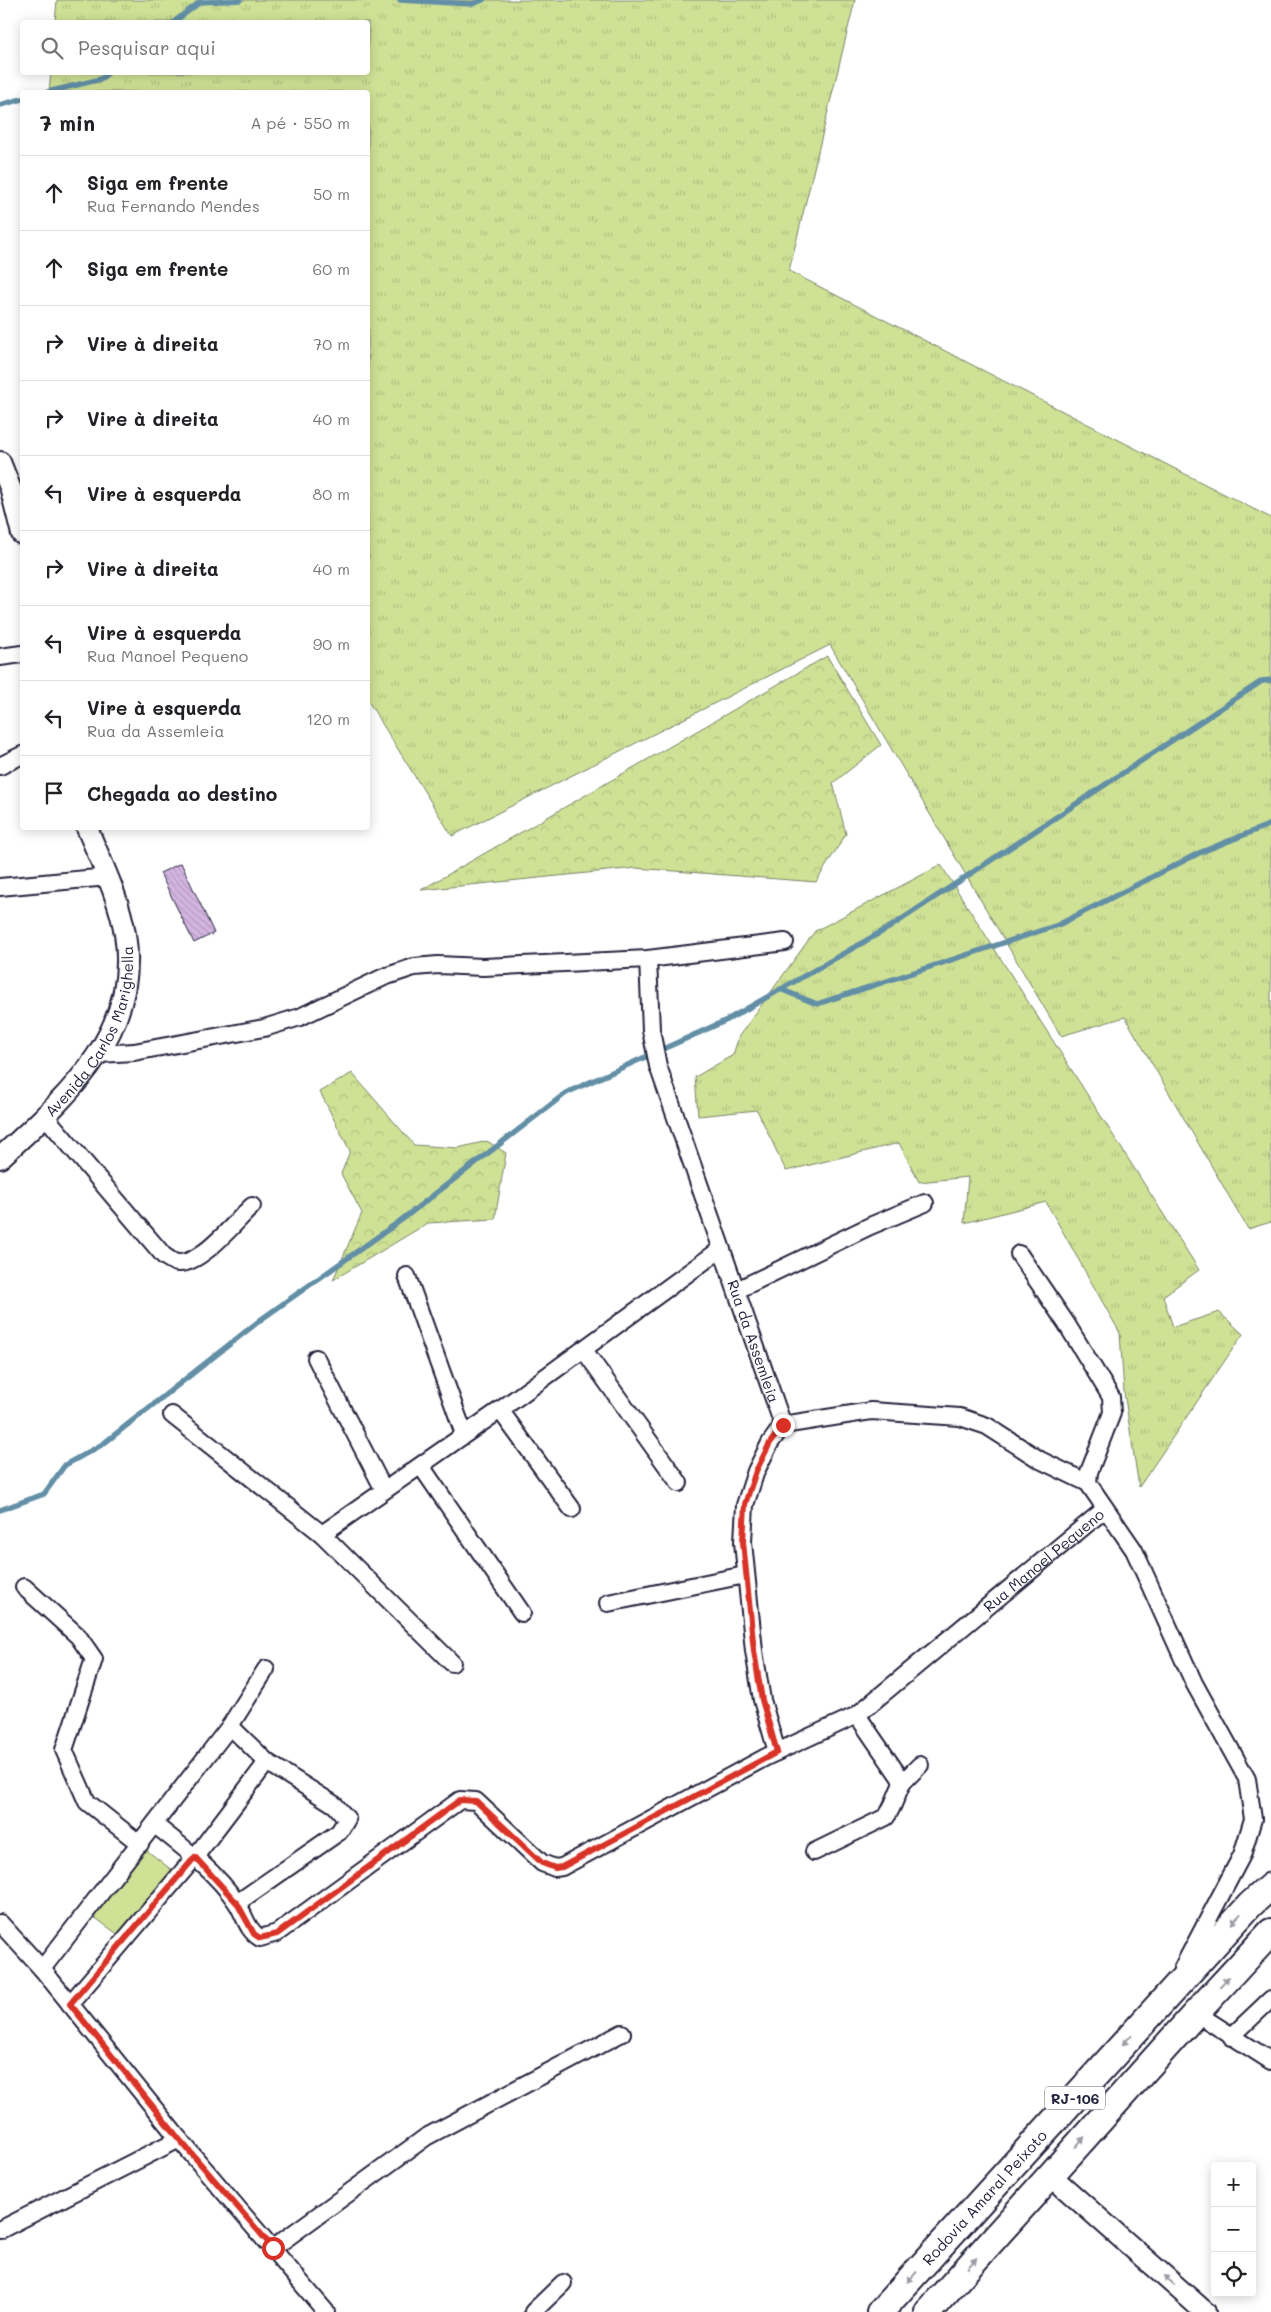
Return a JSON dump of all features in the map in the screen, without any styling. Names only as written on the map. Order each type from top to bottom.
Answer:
[{"type":"highway","name":"Rodovia Amaral Peixoto","points":[[880,2312],[1250,1905],[1271,1886]]},
{"type":"highway","name":"RJ-106","points":[[928,2312],[1271,1932]]},
{"type":"street","points":[[0,462],[11,490],[20,526]]},
{"type":"street","points":[[0,657],[20,654]]},
{"type":"street","points":[[0,766],[20,757]]},
{"type":"street","name":"Avenida Carlos Marighella","points":[[0,1158],[45,1116],[69,1090],[98,1054],[118,1015],[128,977],[125,934],[108,877],[88,830]]},
{"type":"street","points":[[0,887],[108,877]]},
{"type":"street","points":[[98,1054],[134,1052],[264,1028],[300,1017],[384,978],[414,967],[438,965],[483,967],[648,959],[785,942]]},
{"type":"street","name":"Rua da Assemleia","points":[[648,959],[652,1030],[658,1066],[783,1425]]},
{"type":"street","points":[[45,1116],[164,1256],[176,1264],[190,1262],[202,1255],[252,1206]]},
{"type":"street","points":[[737,1290],[870,1226],[925,1203]]},
{"type":"street","points":[[322,1534],[584,1350],[721,1249]]},
{"type":"street","points":[[1019,1254],[1066,1323],[1111,1397],[1112,1414],[1089,1472],[1088,1483]]},
{"type":"street","points":[[407,1276],[464,1434]]},
{"type":"street","points":[[584,1350],[679,1483]]},
{"type":"street","points":[[316,1358],[384,1490]]},
{"type":"street","points":[[500,1410],[572,1508]]},
{"type":"street","points":[[777,1752],[762,1700],[745,1575],[743,1542],[745,1504],[756,1471],[770,1443],[783,1425],[871,1411],[960,1417],[987,1426],[1040,1460],[1088,1483],[1105,1509]]},
{"type":"street","points":[[172,1415],[322,1534],[452,1662]]},
{"type":"street","points":[[421,1466],[522,1612]]},
{"type":"street","name":"Rua Manoel Pequeno","points":[[237,1903],[254,1934],[260,1938],[277,1934],[460,1800],[476,1801],[542,1863],[555,1868],[562,1867],[777,1752],[857,1715],[1105,1509],[1134,1550],[1194,1683],[1247,1779],[1253,1819],[1242,1855],[1197,1939],[1174,1988]]},
{"type":"street","points":[[608,1604],[745,1575]]},
{"type":"street","points":[[24,1587],[78,1636],[94,1660],[64,1750],[87,1802],[140,1844]]},
{"type":"street","points":[[42,1969],[230,1726],[266,1669]]},
{"type":"street","points":[[857,1715],[903,1782]]},
{"type":"street","points":[[155,1825],[195,1857],[237,1903],[339,1832],[347,1819],[335,1805],[267,1762],[230,1726]]},
{"type":"street","points":[[70,2004],[195,1857],[267,1762]]},
{"type":"street","points":[[814,1852],[886,1817],[892,1809],[895,1796],[903,1782],[920,1765]]},
{"type":"street","points":[[0,1923],[42,1969],[179,2139],[326,2312]]},
{"type":"street","points":[[1231,2037],[1271,1999]]},
{"type":"street","points":[[1196,2013],[1271,2061]]},
{"type":"street","points":[[273,2248],[426,2137],[622,2033]]},
{"type":"street","points":[[0,2230],[179,2139]]},
{"type":"street","points":[[1050,2175],[1205,2312]]},
{"type":"street","points":[[533,2312],[563,2282]]},
{"type":"green space","points":[[57,0],[855,0],[789,271],[1271,518],[1271,1222],[1248,1229],[1125,1017],[1061,1036],[830,645],[452,836],[370,704],[370,90],[49,90],[51,75],[370,75],[370,20],[55,20]]},
{"type":"green space","points":[[827,656],[881,745],[833,783],[846,834],[816,882],[636,868],[421,890]]},
{"type":"green space","points":[[941,865],[1199,1270],[1163,1296],[1173,1327],[1219,1312],[1243,1334],[1139,1487],[1124,1392],[1120,1333],[1046,1202],[964,1223],[968,1177],[919,1182],[899,1143],[786,1171],[757,1110],[698,1116],[695,1077],[733,1055],[739,1036],[815,931]]},
{"type":"green space","points":[[352,1073],[414,1145],[458,1148],[487,1141],[506,1153],[495,1219],[428,1223],[333,1280],[362,1213],[341,1174],[350,1151],[320,1092]]},
{"type":"green space","points":[[145,1849],[178,1875],[127,1941],[94,1917]]},
{"type":"building","points":[[181,863],[214,933],[194,943],[160,873]]},
{"type":"waterway","points":[[177,20],[200,2],[240,0]]},
{"type":"waterway","points":[[400,0],[472,4],[483,0]]},
{"type":"waterway","points":[[56,90],[101,79],[106,75]]},
{"type":"waterway","points":[[0,105],[20,100]]},
{"type":"waterway","points":[[0,1510],[44,1494],[65,1465],[103,1444],[263,1318],[400,1221],[566,1093],[727,1020],[890,927],[1262,681],[1271,680]]},
{"type":"waterway","points":[[780,989],[817,1004],[1058,925],[1199,853],[1271,824]]},
{"type":"route","points":[[273,2248],[179,2139],[70,2004],[195,1857],[237,1903],[248,1927],[254,1934],[260,1938],[268,1938],[277,1934],[450,1804],[460,1800],[476,1801],[542,1863],[548,1867],[562,1867],[777,1752],[762,1700],[754,1651],[743,1542],[745,1504],[756,1471],[770,1443],[783,1425]]}]
